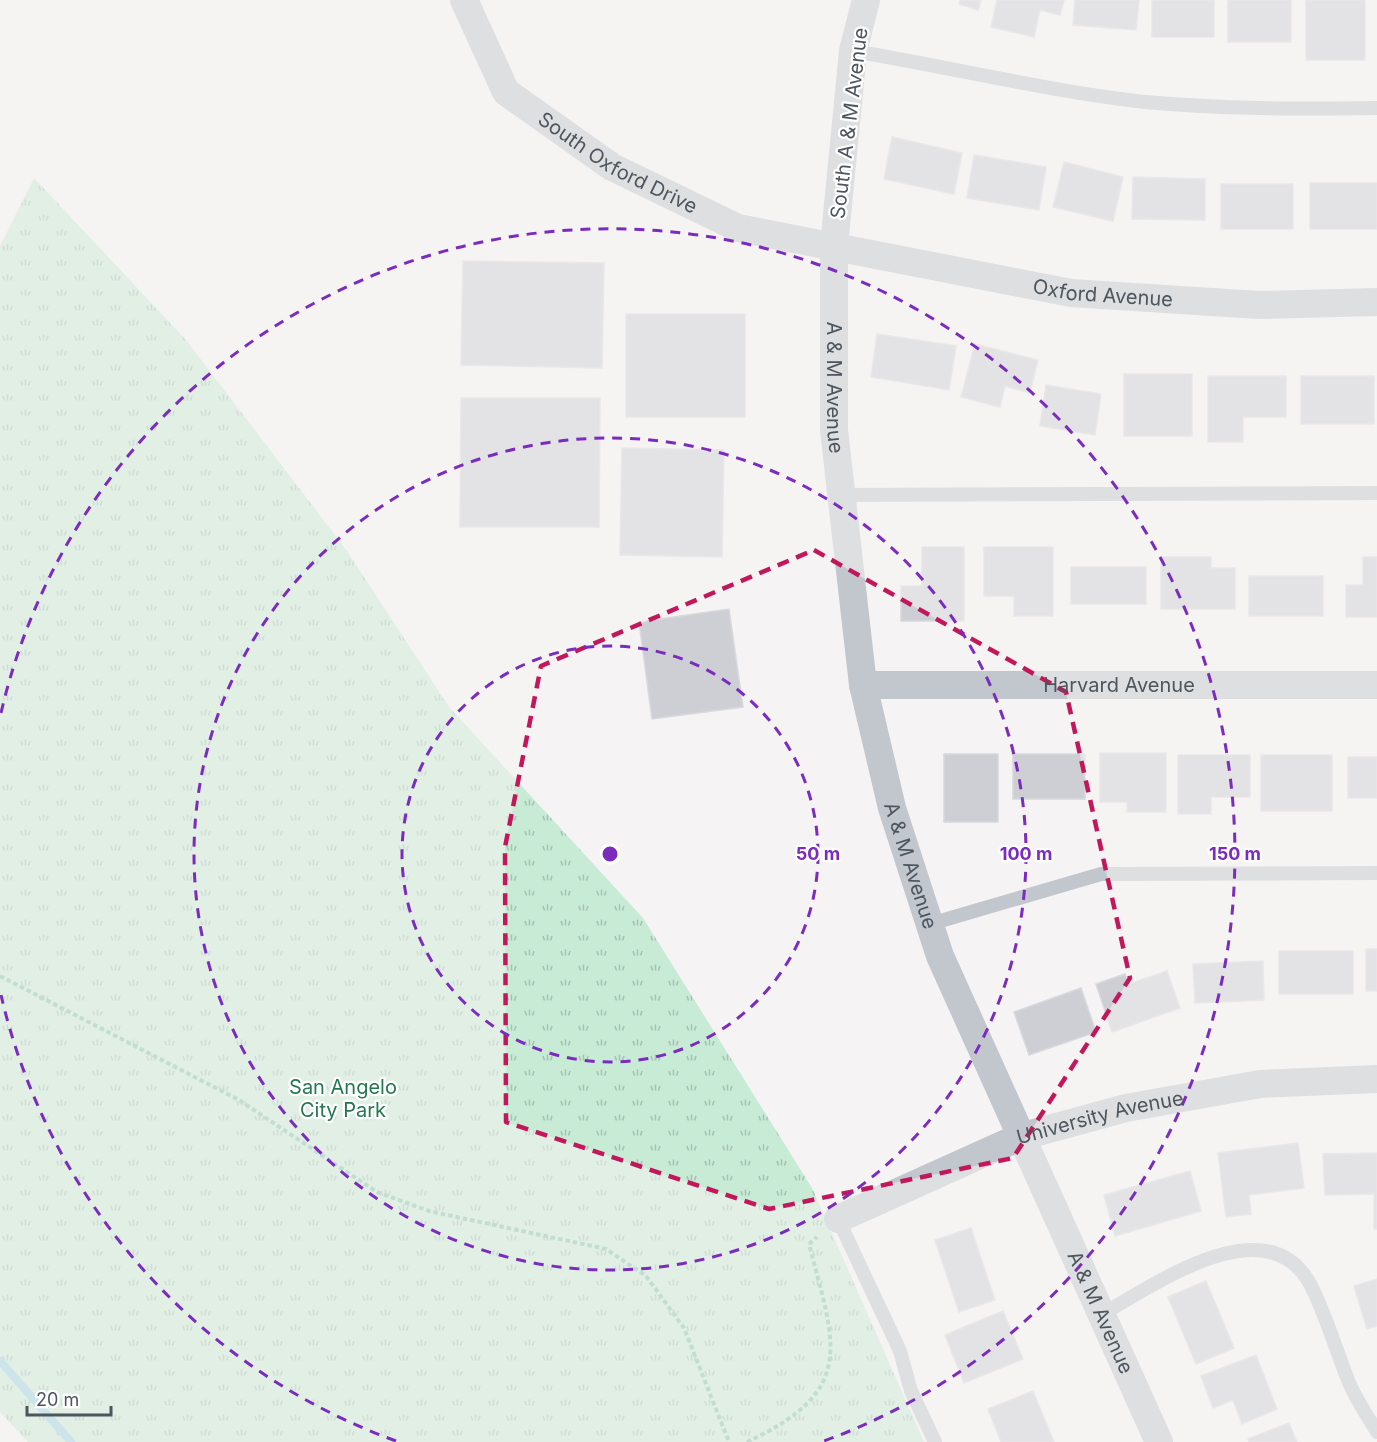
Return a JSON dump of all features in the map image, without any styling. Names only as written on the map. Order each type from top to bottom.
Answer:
[{"type":"street","name":"South Oxford Drive","points":[[464,0],[506,92],[612,167],[738,228],[834,246]]},
{"type":"street","name":"South A & M Avenue","points":[[834,246],[853,51],[866,0]]},
{"type":"street","name":"Oxford Avenue","points":[[834,246],[1071,293],[1259,305],[1377,302]]},
{"type":"street","name":"A & M Avenue","points":[[834,246],[834,430],[863,685],[891,808],[940,956],[1159,1442]]},
{"type":"street","name":"Harvard Avenue","points":[[863,685],[1377,684]]},
{"type":"street","name":"University Avenue","points":[[838,1219],[1020,1137],[1126,1108],[1260,1084],[1377,1079]]},
{"type":"lane","points":[[853,51],[1048,87],[1143,101],[1232,109],[1377,108]]},
{"type":"lane","points":[[842,495],[1377,493]]},
{"type":"lane","points":[[930,924],[1101,874],[1377,873]]},
{"type":"lane","points":[[838,1219],[900,1351],[911,1391],[935,1442]]},
{"type":"lane","points":[[1102,1314],[1194,1264],[1230,1250],[1264,1250],[1293,1262],[1309,1282],[1350,1384],[1377,1432]]},
{"type":"path","points":[[0,976],[239,1100],[377,1192],[429,1211],[606,1250],[646,1276],[684,1328],[729,1442]]},
{"type":"path","points":[[747,1442],[774,1429],[801,1411],[820,1390],[829,1365],[832,1341],[809,1244],[838,1219]]},
{"type":"highlighted area","points":[[814,550],[1066,692],[1130,978],[1013,1158],[769,1209],[506,1122],[505,847],[541,666]]},
{"type":"green space","name":"San Angelo City Park","points":[[34,178],[186,340],[347,551],[449,707],[643,918],[812,1188],[924,1442],[28,1442],[0,1412],[0,246]]},
{"type":"building","points":[[960,0],[981,0],[978,10],[959,4]]},
{"type":"building","points":[[997,0],[1064,0],[1060,15],[1040,10],[1034,37],[991,27]]},
{"type":"building","points":[[1075,0],[1139,0],[1136,30],[1073,25]]},
{"type":"building","points":[[1152,0],[1214,0],[1214,37],[1152,37]]},
{"type":"building","points":[[1228,0],[1291,0],[1291,42],[1228,42]]},
{"type":"building","points":[[1306,0],[1365,0],[1365,60],[1306,60]]},
{"type":"building","points":[[892,137],[962,153],[954,194],[884,179]]},
{"type":"building","points":[[974,155],[1046,167],[1039,210],[967,198]]},
{"type":"building","points":[[1064,162],[1123,177],[1113,221],[1053,207]]},
{"type":"building","points":[[1133,177],[1205,179],[1205,220],[1132,219]]},
{"type":"building","points":[[1310,183],[1377,183],[1377,229],[1310,229]]},
{"type":"building","points":[[1221,184],[1293,184],[1293,229],[1221,229]]},
{"type":"building","points":[[463,261],[604,263],[602,368],[461,365]]},
{"type":"building","points":[[626,314],[745,314],[745,417],[626,417]]},
{"type":"building","points":[[877,334],[956,346],[949,390],[871,377]]},
{"type":"building","points":[[975,344],[1038,360],[1030,393],[1005,386],[1000,407],[961,397]]},
{"type":"building","points":[[1124,374],[1192,374],[1192,436],[1124,436]]},
{"type":"building","points":[[1208,376],[1286,376],[1286,417],[1243,417],[1243,442],[1208,442]]},
{"type":"building","points":[[1301,376],[1374,376],[1374,424],[1301,424]]},
{"type":"building","points":[[1046,385],[1101,394],[1095,435],[1040,426]]},
{"type":"building","points":[[461,398],[600,398],[599,527],[460,527]]},
{"type":"building","points":[[622,448],[724,450],[722,557],[620,555]]},
{"type":"building","points":[[922,547],[964,547],[964,621],[901,621],[901,586],[922,586]]},
{"type":"building","points":[[984,547],[1053,547],[1053,616],[1014,616],[1014,596],[984,596]]},
{"type":"building","points":[[1161,557],[1211,557],[1211,568],[1235,568],[1235,609],[1161,609]]},
{"type":"building","points":[[1363,557],[1377,557],[1377,617],[1346,617],[1346,585],[1363,585]]},
{"type":"building","points":[[1071,567],[1146,567],[1146,604],[1071,604]]},
{"type":"building","points":[[1249,576],[1323,576],[1323,616],[1249,616]]},
{"type":"building","points":[[729,609],[743,707],[652,719],[639,622]]},
{"type":"building","points":[[1100,753],[1166,753],[1166,812],[1127,812],[1127,802],[1100,802]]},
{"type":"building","points":[[944,754],[998,754],[998,822],[944,822]]},
{"type":"building","points":[[1013,754],[1085,754],[1085,799],[1013,799]]},
{"type":"building","points":[[1178,755],[1250,755],[1250,797],[1211,797],[1211,814],[1178,814]]},
{"type":"building","points":[[1261,755],[1332,755],[1332,811],[1261,811]]},
{"type":"building","points":[[1348,757],[1377,757],[1377,798],[1348,798]]},
{"type":"building","points":[[1366,949],[1377,949],[1377,991],[1366,991]]},
{"type":"building","points":[[1279,951],[1353,951],[1353,994],[1279,994]]},
{"type":"building","points":[[1263,961],[1264,1000],[1195,1003],[1193,964]]},
{"type":"building","points":[[1167,971],[1180,1008],[1112,1032],[1096,984],[1125,974],[1129,984]]},
{"type":"building","points":[[1081,988],[1096,1032],[1029,1055],[1014,1012]]},
{"type":"building","points":[[1298,1143],[1304,1188],[1249,1195],[1251,1214],[1226,1217],[1218,1153]]},
{"type":"building","points":[[1377,1153],[1377,1229],[1374,1229],[1374,1194],[1325,1195],[1323,1154]]},
{"type":"building","points":[[1190,1171],[1201,1211],[1115,1236],[1104,1195]]},
{"type":"building","points":[[971,1228],[995,1300],[959,1312],[935,1240]]},
{"type":"building","points":[[1377,1279],[1377,1326],[1367,1329],[1354,1286]]},
{"type":"building","points":[[1206,1281],[1234,1348],[1196,1364],[1168,1297]]},
{"type":"building","points":[[1003,1311],[1023,1359],[964,1383],[945,1335]]},
{"type":"building","points":[[1256,1355],[1277,1409],[1242,1424],[1233,1400],[1213,1408],[1201,1376]]},
{"type":"building","points":[[1033,1391],[1054,1442],[1001,1442],[988,1409]]},
{"type":"building","points":[[1289,1423],[1297,1442],[1249,1442],[1248,1439]]},
{"type":"waterway","points":[[0,1361],[71,1442]]}]
